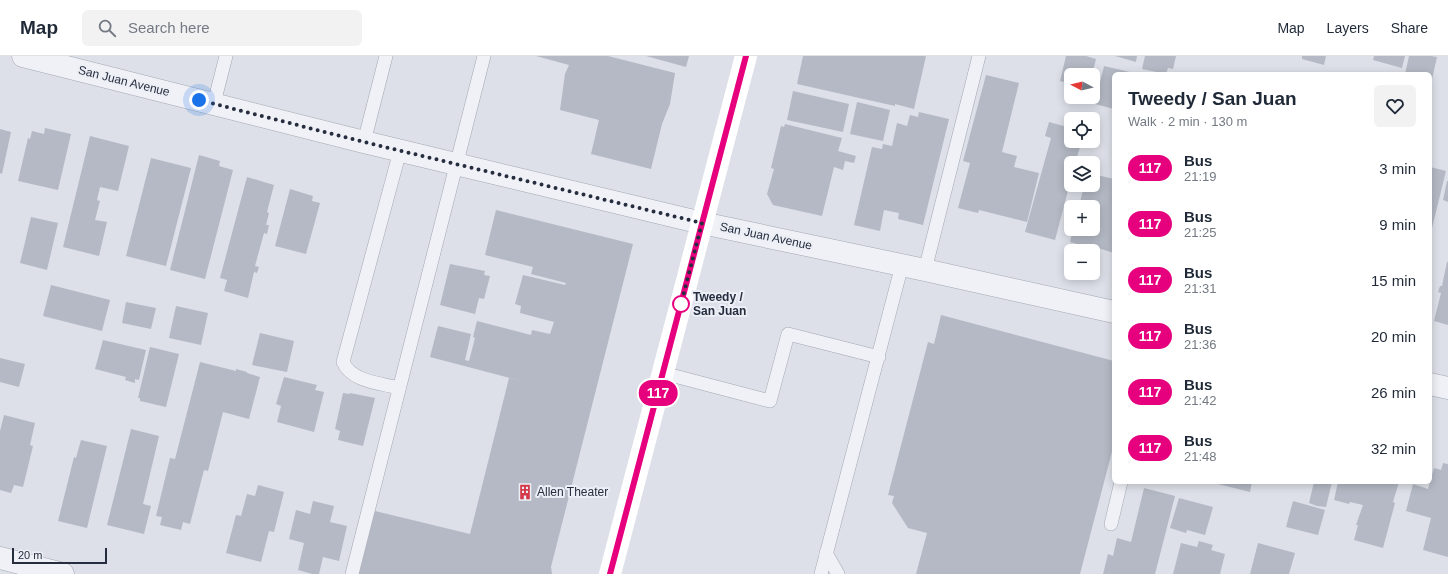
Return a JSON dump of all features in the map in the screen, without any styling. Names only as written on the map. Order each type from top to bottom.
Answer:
[{"type":"main road","points":[[610,574],[746,56]]},
{"type":"street","name":"San Juan Avenue","points":[[23,56],[400,151],[702,223],[1112,312]]},
{"type":"street","points":[[1432,384],[1448,388]]},
{"type":"street","points":[[0,558],[63,574]]},
{"type":"lane","points":[[214,104],[226,56]]},
{"type":"lane","points":[[364,142],[386,56]]},
{"type":"lane","points":[[352,574],[484,56]]},
{"type":"lane","points":[[925,270],[979,56]]},
{"type":"lane","points":[[399,388],[358,377],[346,368],[343,362],[400,151]]},
{"type":"lane","points":[[821,574],[902,265]]},
{"type":"lane","points":[[663,373],[770,401],[788,334],[879,357]]},
{"type":"lane","points":[[1111,524],[1121,484]]},
{"type":"lane","points":[[826,553],[838,574]]},
{"type":"building","points":[[536,56],[608,56],[675,73],[670,104],[662,124],[651,169],[591,154],[599,120],[560,110],[565,74],[569,65]]},
{"type":"building","points":[[646,56],[689,56],[686,67]]},
{"type":"building","points":[[803,56],[926,56],[914,109],[797,84]]},
{"type":"building","points":[[1066,56],[1086,56],[1096,59],[1094,68],[1064,68],[1064,82],[1060,81]]},
{"type":"building","points":[[1115,56],[1137,56],[1136,62]]},
{"type":"building","points":[[1145,56],[1176,56],[1173,69],[1168,68],[1167,72],[1156,72],[1142,69]]},
{"type":"building","points":[[1302,56],[1326,56],[1324,65],[1302,59]]},
{"type":"building","points":[[1374,56],[1405,56],[1402,68],[1373,60]]},
{"type":"building","points":[[1409,56],[1437,57],[1432,80],[1432,72],[1405,72]]},
{"type":"building","points":[[1104,66],[1130,72],[1112,72],[1112,108],[1095,104],[1100,104],[1100,83]]},
{"type":"building","points":[[986,75],[1019,83],[1002,152],[1017,156],[1014,167],[1039,173],[1027,222],[979,210],[978,213],[958,208],[970,163],[963,161]]},
{"type":"building","points":[[793,91],[849,104],[843,132],[787,120]]},
{"type":"building","points":[[857,102],[890,110],[883,141],[850,134]]},
{"type":"building","points":[[919,112],[949,119],[923,225],[898,219],[899,213],[884,210],[880,231],[854,225],[872,147],[882,149],[883,144],[892,146],[897,123],[907,126],[910,115],[918,117]]},
{"type":"building","points":[[1049,122],[1064,126],[1064,148],[1080,148],[1077,156],[1064,156],[1064,192],[1068,192],[1065,200],[1064,200],[1064,206],[1055,240],[1025,232],[1051,138],[1045,136]]},
{"type":"building","points":[[785,124],[842,138],[838,151],[856,156],[854,163],[845,161],[843,170],[834,167],[822,216],[773,205],[767,194],[774,169],[771,168],[781,126],[784,127]]},
{"type":"building","points":[[45,128],[71,134],[58,190],[18,181],[28,138],[30,139],[32,131],[44,134]]},
{"type":"building","points":[[0,129],[11,132],[2,174],[0,173]]},
{"type":"building","points":[[90,136],[129,146],[118,191],[100,187],[97,200],[100,201],[95,220],[107,222],[99,256],[63,247]]},
{"type":"building","points":[[199,155],[220,161],[219,166],[233,170],[205,279],[170,270]]},
{"type":"building","points":[[151,158],[191,168],[166,266],[126,256]]},
{"type":"building","points":[[1432,168],[1446,171],[1432,228]]},
{"type":"building","points":[[1100,176],[1112,179],[1112,252],[1100,249],[1100,244],[1077,244],[1070,242],[1071,236],[1100,236],[1100,200],[1081,200],[1082,192],[1100,192]]},
{"type":"building","points":[[247,177],[274,185],[267,212],[269,213],[266,225],[269,225],[267,234],[264,233],[255,266],[259,267],[257,273],[254,272],[248,298],[224,291],[227,280],[220,278]]},
{"type":"building","points":[[1448,181],[1448,202],[1443,200]]},
{"type":"building","points":[[290,189],[313,196],[312,201],[320,203],[306,254],[275,246]]},
{"type":"building","points":[[496,210],[633,244],[551,567],[552,574],[359,574],[375,511],[470,534],[509,378],[521,381],[430,357],[438,326],[471,334],[465,360],[469,361],[475,338],[473,337],[477,321],[531,335],[532,330],[550,334],[554,322],[520,313],[521,306],[515,304],[523,275],[565,285],[566,283],[531,274],[533,267],[485,255]]},
{"type":"building","points":[[31,217],[58,223],[47,270],[20,263]]},
{"type":"building","points":[[1447,262],[1448,325],[1434,321],[1441,293],[1438,292],[1440,286],[1442,286]]},
{"type":"building","points":[[450,264],[485,271],[484,275],[490,276],[484,299],[479,298],[475,314],[440,305]]},
{"type":"building","points":[[51,285],[110,300],[102,331],[43,316]]},
{"type":"building","points":[[126,302],[156,308],[151,329],[122,323]]},
{"type":"building","points":[[176,306],[208,313],[201,345],[169,338]]},
{"type":"building","points":[[941,315],[1112,360],[1112,452],[1080,574],[916,574],[927,533],[908,528],[892,503],[894,496],[888,495],[928,342],[934,344]]},
{"type":"building","points":[[260,333],[294,341],[287,372],[252,365]]},
{"type":"building","points":[[103,340],[146,350],[139,380],[135,379],[135,383],[125,380],[126,377],[95,369]]},
{"type":"building","points":[[150,347],[179,354],[166,407],[140,401],[140,398],[138,398]]},
{"type":"building","points":[[0,358],[25,364],[19,387],[0,382]]},
{"type":"building","points":[[200,362],[236,371],[236,369],[260,377],[249,419],[223,412],[208,471],[204,470],[190,524],[183,522],[181,530],[160,525],[162,517],[156,516],[170,458],[175,459]]},
{"type":"building","points":[[284,377],[317,385],[315,390],[324,392],[314,432],[277,422],[281,406],[276,404]]},
{"type":"building","points":[[343,393],[375,398],[363,446],[338,440],[340,431],[335,429]]},
{"type":"building","points":[[4,415],[35,423],[30,445],[33,446],[23,487],[14,485],[11,493],[0,490],[0,431]]},
{"type":"building","points":[[131,429],[159,436],[143,504],[151,506],[144,534],[107,525]]},
{"type":"building","points":[[81,440],[107,446],[87,528],[58,521],[74,457],[76,458]]},
{"type":"building","points":[[1443,463],[1448,464],[1448,557],[1423,550],[1431,518],[1406,511],[1413,484],[1428,489],[1429,484],[1432,484],[1434,468],[1441,470]]},
{"type":"building","points":[[1218,484],[1252,484],[1250,492]]},
{"type":"building","points":[[1314,484],[1332,484],[1326,507],[1309,503]]},
{"type":"building","points":[[1338,484],[1398,484],[1383,548],[1354,540],[1358,525],[1356,525],[1363,505],[1350,502],[1349,504],[1334,500]]},
{"type":"building","points":[[258,485],[284,492],[274,532],[269,531],[261,562],[226,553],[236,515],[241,516],[247,494],[255,496]]},
{"type":"building","points":[[1144,488],[1175,496],[1155,574],[1103,574],[1108,554],[1113,556],[1117,538],[1131,542]]},
{"type":"building","points":[[1179,498],[1213,507],[1205,535],[1187,530],[1186,533],[1170,528]]},
{"type":"building","points":[[313,501],[334,506],[330,522],[347,526],[339,561],[323,557],[319,574],[312,574],[298,570],[304,543],[289,539],[296,510],[310,514]]},
{"type":"building","points":[[1293,501],[1325,510],[1318,535],[1286,527]]},
{"type":"building","points":[[1199,541],[1213,545],[1211,550],[1225,554],[1220,574],[1173,574],[1181,543],[1197,547]]},
{"type":"building","points":[[1258,543],[1295,553],[1289,574],[1250,574]]},
{"type":"bus line","name":"117","points":[[610,574],[746,56]]},
{"type":"place","name":"Tweedy / San Juan","points":[[681,304]]},
{"type":"place","name":"Allen Theater","points":[[525,492]]},
{"type":"route","points":[[199,100],[364,142],[702,223],[681,304]]}]
